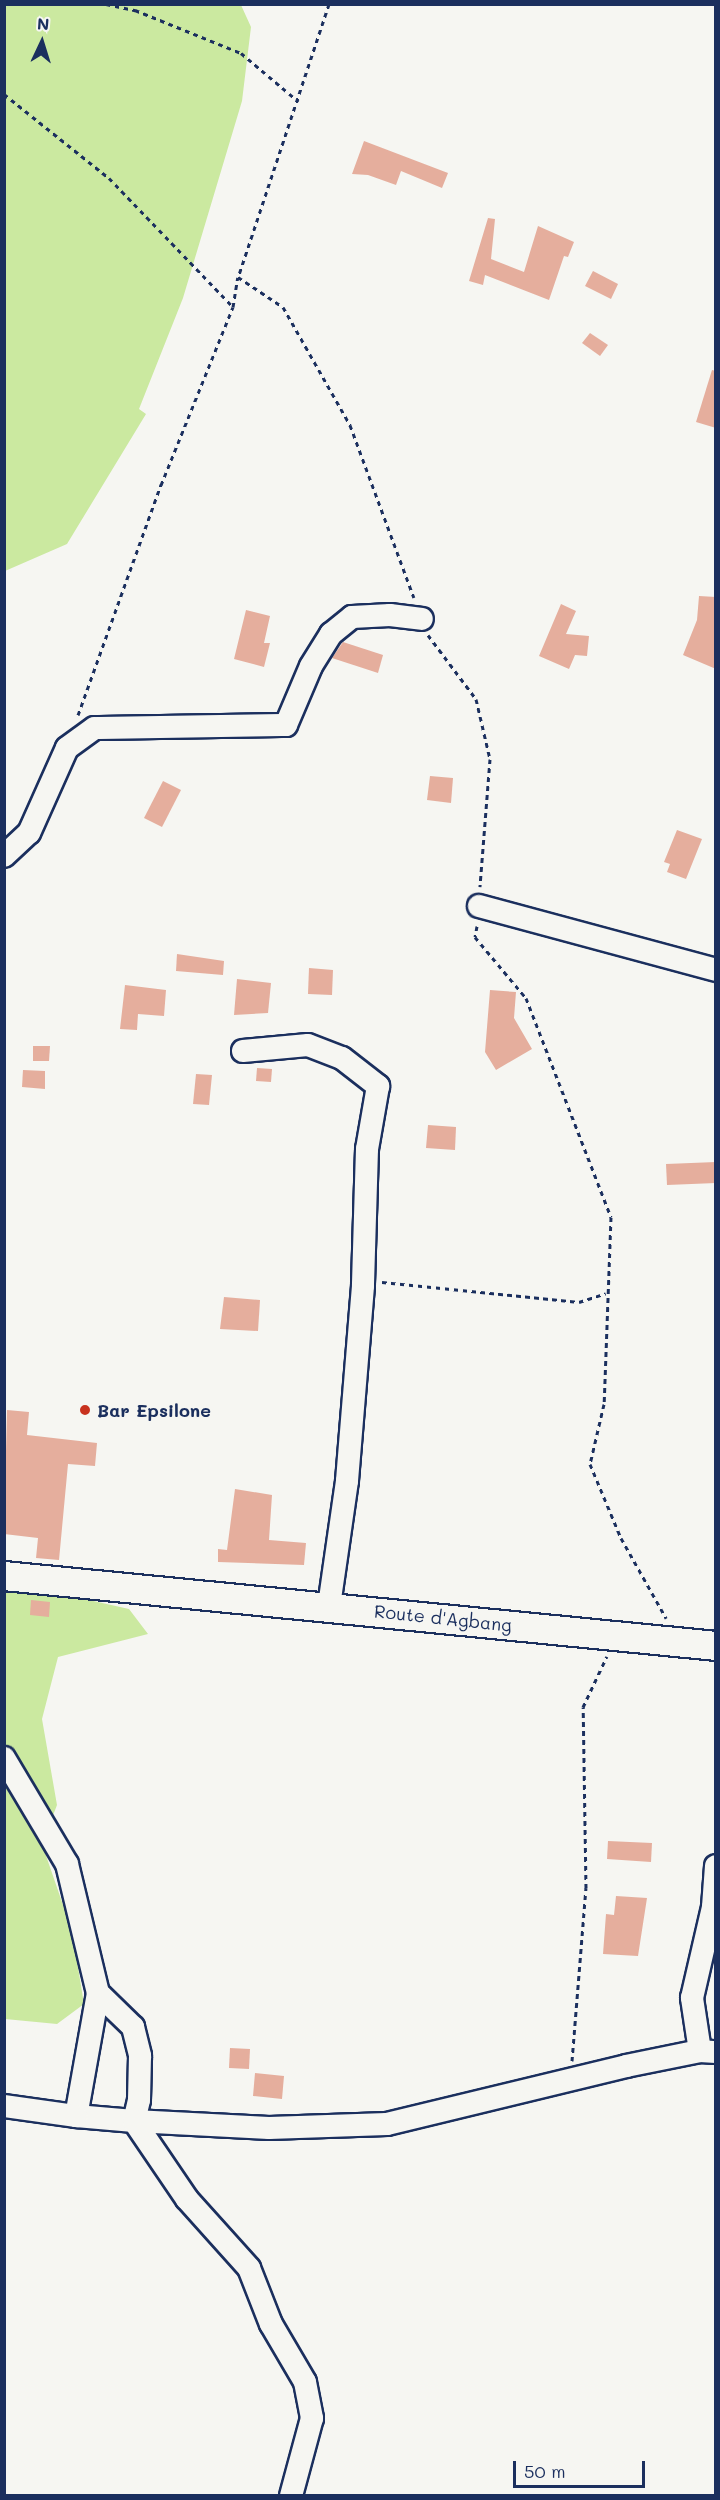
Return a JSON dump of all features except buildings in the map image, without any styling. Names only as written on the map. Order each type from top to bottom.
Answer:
[{"type":"main road","name":"Route d'Agbang","points":[[4,1576],[329,1606],[716,1646]]},
{"type":"street","points":[[4,856],[28,833],[67,748],[95,728],[286,725],[316,658],[331,634],[352,617],[390,615],[422,619]]},
{"type":"street","points":[[479,906],[716,970]]},
{"type":"street","points":[[243,1051],[308,1045],[342,1058],[378,1086],[367,1149],[363,1286],[347,1481],[329,1606]]},
{"type":"street","points":[[4,1758],[67,1863],[98,1993],[76,2116]]},
{"type":"street","points":[[4,2106],[134,2121],[269,2128],[387,2124],[570,2079],[708,2052],[692,1998],[713,1907],[716,1866]]},
{"type":"street","points":[[98,1993],[133,2027],[140,2056],[139,2100],[134,2121],[187,2199],[249,2268],[271,2324],[305,2382],[312,2418],[291,2496]]},
{"type":"path","points":[[106,4],[135,10],[241,53],[298,101]]},
{"type":"path","points":[[67,748],[161,485],[233,307],[238,277],[298,101],[328,4]]},
{"type":"path","points":[[4,94],[109,178],[233,307]]},
{"type":"path","points":[[238,277],[283,308],[350,424],[428,634],[476,699],[489,759],[475,937],[526,998],[610,1218],[604,1404],[590,1464],[621,1538],[660,1604],[676,1642]]},
{"type":"path","points":[[363,1286],[386,1281],[479,1294],[579,1302],[606,1293]]},
{"type":"path","points":[[570,2079],[586,1888],[583,1707],[617,1636]]},
{"type":"green space","points":[[5,4],[241,5],[251,27],[242,101],[183,298],[139,409],[146,414],[67,544],[5,571]]},
{"type":"green space","points":[[4,1587],[49,1591],[129,1609],[148,1634],[58,1657],[42,1719],[57,1805],[42,1844],[72,1931],[84,2004],[57,2024],[5,2019]]},
{"type":"place","name":"Bar Epsilone","points":[[85,1410]]}]
